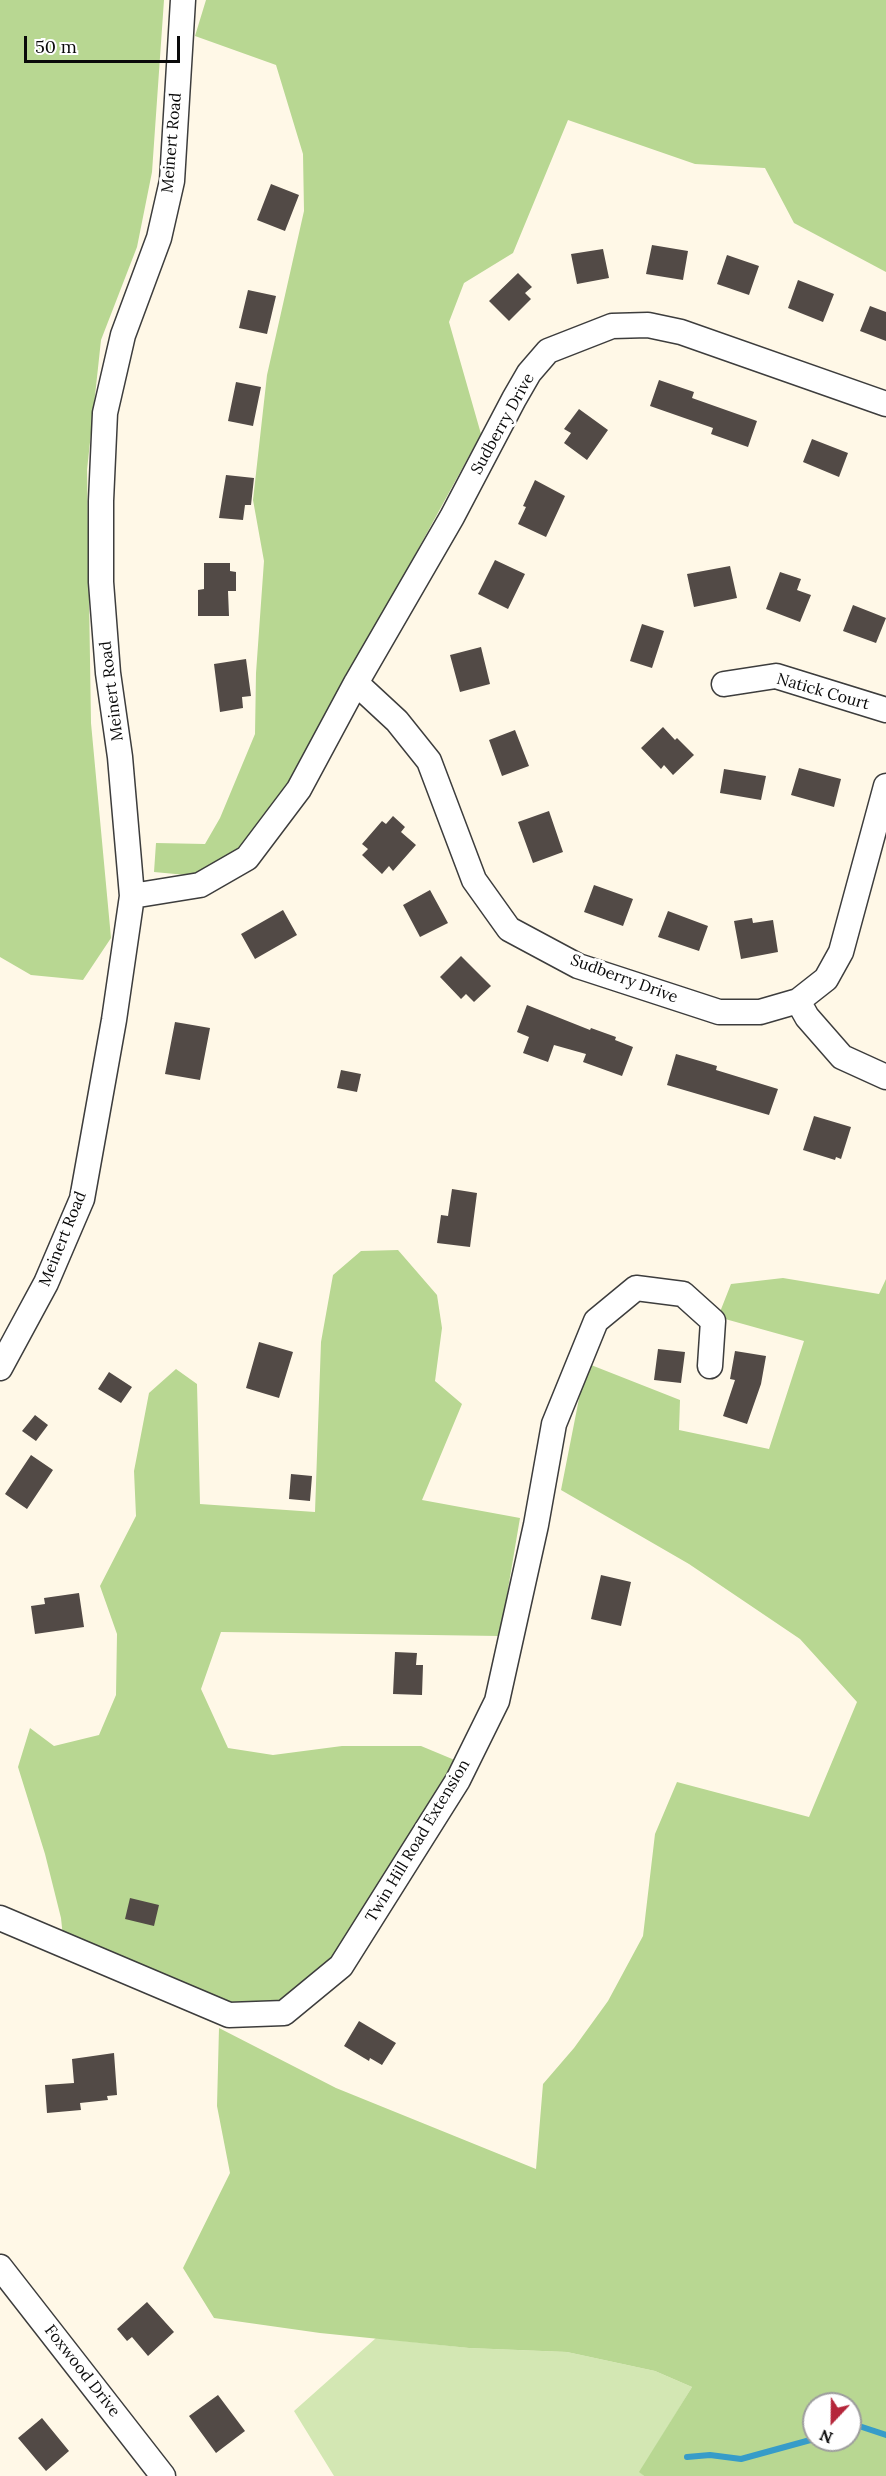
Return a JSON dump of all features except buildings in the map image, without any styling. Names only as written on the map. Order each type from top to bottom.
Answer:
[{"type":"street","name":"Meinert Road","points":[[0,1368],[46,1283],[82,1199],[114,1020],[132,896],[120,757],[108,673],[101,582],[101,501],[105,413],[123,335],[159,238],[172,181],[183,0]]},
{"type":"street","name":"Sudberry Drive","points":[[132,896],[200,885],[247,858],[299,789],[356,683],[452,517],[514,399],[529,373],[548,351],[612,326],[648,325],[681,332],[886,404]]},
{"type":"street","name":"Natick Court","points":[[724,684],[776,676],[886,710]]},
{"type":"street","name":"Sudberry Drive","points":[[356,683],[397,721],[429,761],[474,880],[508,929],[578,966],[719,1012],[760,1012],[798,1001],[826,979],[841,952],[886,786]]},
{"type":"street","points":[[798,1001],[807,1017],[842,1056],[886,1077]]},
{"type":"street","name":"Twin Hill Road Extension","points":[[0,1918],[229,2015],[284,2013],[341,1966],[458,1780],[497,1701],[536,1525],[554,1424],[596,1321],[636,1288],[683,1294],[713,1321],[710,1366]]},
{"type":"street","name":"Foxwood Drive","points":[[0,2267],[163,2476]]},
{"type":"green space","points":[[0,0],[164,0],[152,172],[137,247],[101,340],[87,470],[91,723],[111,938],[83,980],[31,975],[0,957]]},
{"type":"green space","points":[[206,0],[886,0],[886,272],[794,223],[765,168],[695,164],[568,120],[513,253],[464,283],[449,322],[481,434],[287,789],[237,857],[197,876],[154,872],[156,843],[205,844],[220,818],[255,734],[256,673],[264,561],[253,500],[267,375],[304,211],[303,154],[276,65],[195,36]]},
{"type":"green space","points":[[398,1250],[437,1295],[442,1328],[435,1381],[462,1404],[422,1500],[520,1518],[500,1636],[221,1632],[201,1689],[228,1748],[273,1755],[342,1746],[421,1746],[457,1761],[329,1963],[276,2008],[229,2008],[63,1937],[61,1918],[45,1854],[18,1767],[30,1728],[54,1746],[99,1735],[116,1695],[117,1634],[100,1586],[136,1516],[134,1471],[149,1393],[176,1369],[197,1384],[200,1504],[315,1512],[321,1342],[333,1275],[361,1251]]},
{"type":"green space","points":[[783,1278],[879,1294],[886,1279],[886,2476],[644,2476],[639,2472],[692,2387],[655,2371],[567,2352],[469,2348],[320,2333],[214,2318],[183,2268],[230,2173],[217,2106],[219,2028],[336,2088],[536,2169],[543,2084],[574,2048],[608,2001],[643,1936],[655,1834],[677,1782],[809,1817],[857,1702],[800,1639],[689,1564],[561,1490],[586,1363],[680,1400],[679,1430],[769,1449],[804,1341],[718,1317],[731,1284]]},
{"type":"green space","points":[[376,2338],[469,2348],[567,2352],[655,2371],[692,2387],[640,2472],[644,2476],[334,2476],[294,2411]]},
{"type":"waterway","points":[[862,2427],[886,2435]]},
{"type":"waterway","points":[[687,2457],[710,2455],[741,2459],[802,2442]]}]
